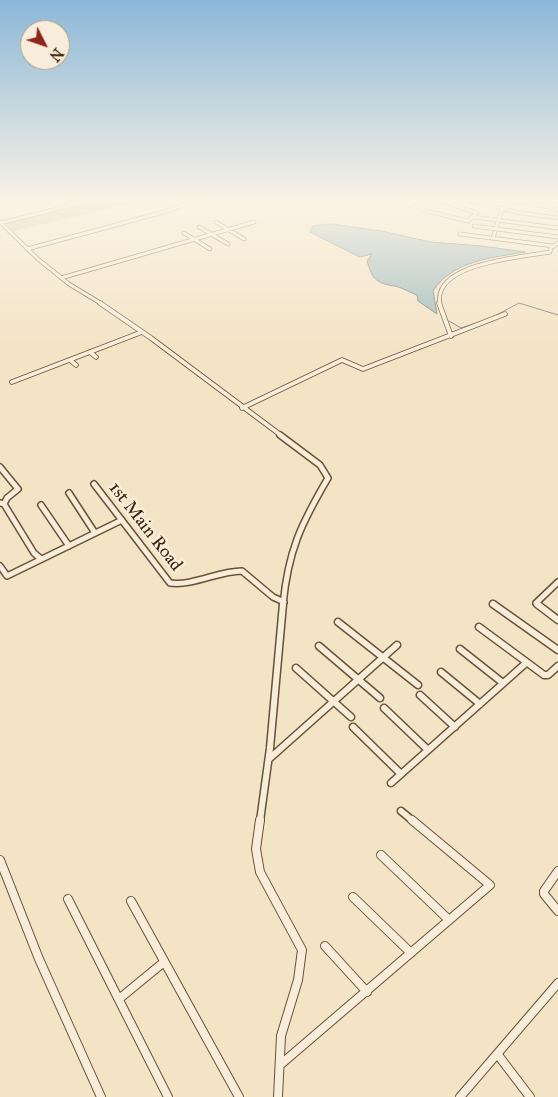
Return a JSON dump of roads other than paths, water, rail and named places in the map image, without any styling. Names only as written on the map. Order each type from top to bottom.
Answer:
[{"type":"street","points":[[30,251],[61,278],[142,332],[306,454],[320,465],[327,474],[328,478],[297,535],[286,574],[268,760],[256,849],[260,872],[302,950],[298,984],[283,1028],[278,1097]]},
{"type":"street","points":[[61,278],[155,251]]},
{"type":"street","points":[[451,336],[439,302],[439,292],[444,284],[458,274],[478,264],[551,251]]},
{"type":"street","points":[[242,408],[288,384],[342,360],[363,369],[505,314]]},
{"type":"street","points":[[12,382],[142,332]]},
{"type":"street","points":[[90,352],[96,358]]},
{"type":"street","points":[[70,360],[76,365]]},
{"type":"street","points":[[48,368],[52,374]]},
{"type":"street","points":[[26,377],[30,382]]},
{"type":"street","points":[[0,467],[18,490],[2,503],[34,553],[41,559]]},
{"type":"street","name":"1st Main Road","points":[[94,484],[170,583],[179,584],[224,572],[242,571],[273,596],[284,602]]},
{"type":"street","points":[[69,493],[95,533]]},
{"type":"street","points":[[41,505],[69,546]]},
{"type":"street","points":[[0,566],[7,576],[122,520]]},
{"type":"street","points":[[557,586],[536,603],[558,620]]},
{"type":"street","points":[[493,604],[558,650]]},
{"type":"street","points":[[338,622],[418,685]]},
{"type":"street","points":[[478,627],[544,675],[548,675],[558,666]]},
{"type":"street","points":[[268,760],[397,645]]},
{"type":"street","points":[[319,646],[380,698]]},
{"type":"street","points":[[460,649],[503,683]]},
{"type":"street","points":[[391,783],[526,663]]},
{"type":"street","points":[[296,668],[351,717]]},
{"type":"street","points":[[441,672],[480,704]]},
{"type":"street","points":[[420,696],[455,726]]},
{"type":"street","points":[[384,708],[428,750]]},
{"type":"street","points":[[353,726],[401,774]]},
{"type":"street","points":[[280,1065],[368,992],[411,952],[490,885],[401,811]]},
{"type":"street","points":[[381,855],[449,920]]},
{"type":"street","points":[[0,860],[39,959],[101,1097]]},
{"type":"street","points":[[558,871],[544,890],[544,894],[558,911]]},
{"type":"street","points":[[353,897],[411,952]]},
{"type":"street","points":[[68,899],[168,1097]]},
{"type":"street","points":[[131,901],[239,1097]]},
{"type":"street","points":[[325,946],[368,992]]},
{"type":"street","points":[[119,999],[164,962]]},
{"type":"street","points":[[460,1097],[558,983]]},
{"type":"street","points":[[498,1055],[530,1097]]},
{"type":"water","points":[[348,251],[525,252],[474,262],[451,273],[433,291],[437,314],[418,301],[417,295],[375,279],[367,261],[372,254],[360,257]]},
{"type":"waterway","points":[[491,318],[519,303],[558,315]]},
{"type":"waterway","points":[[449,321],[461,328],[477,323]]}]
